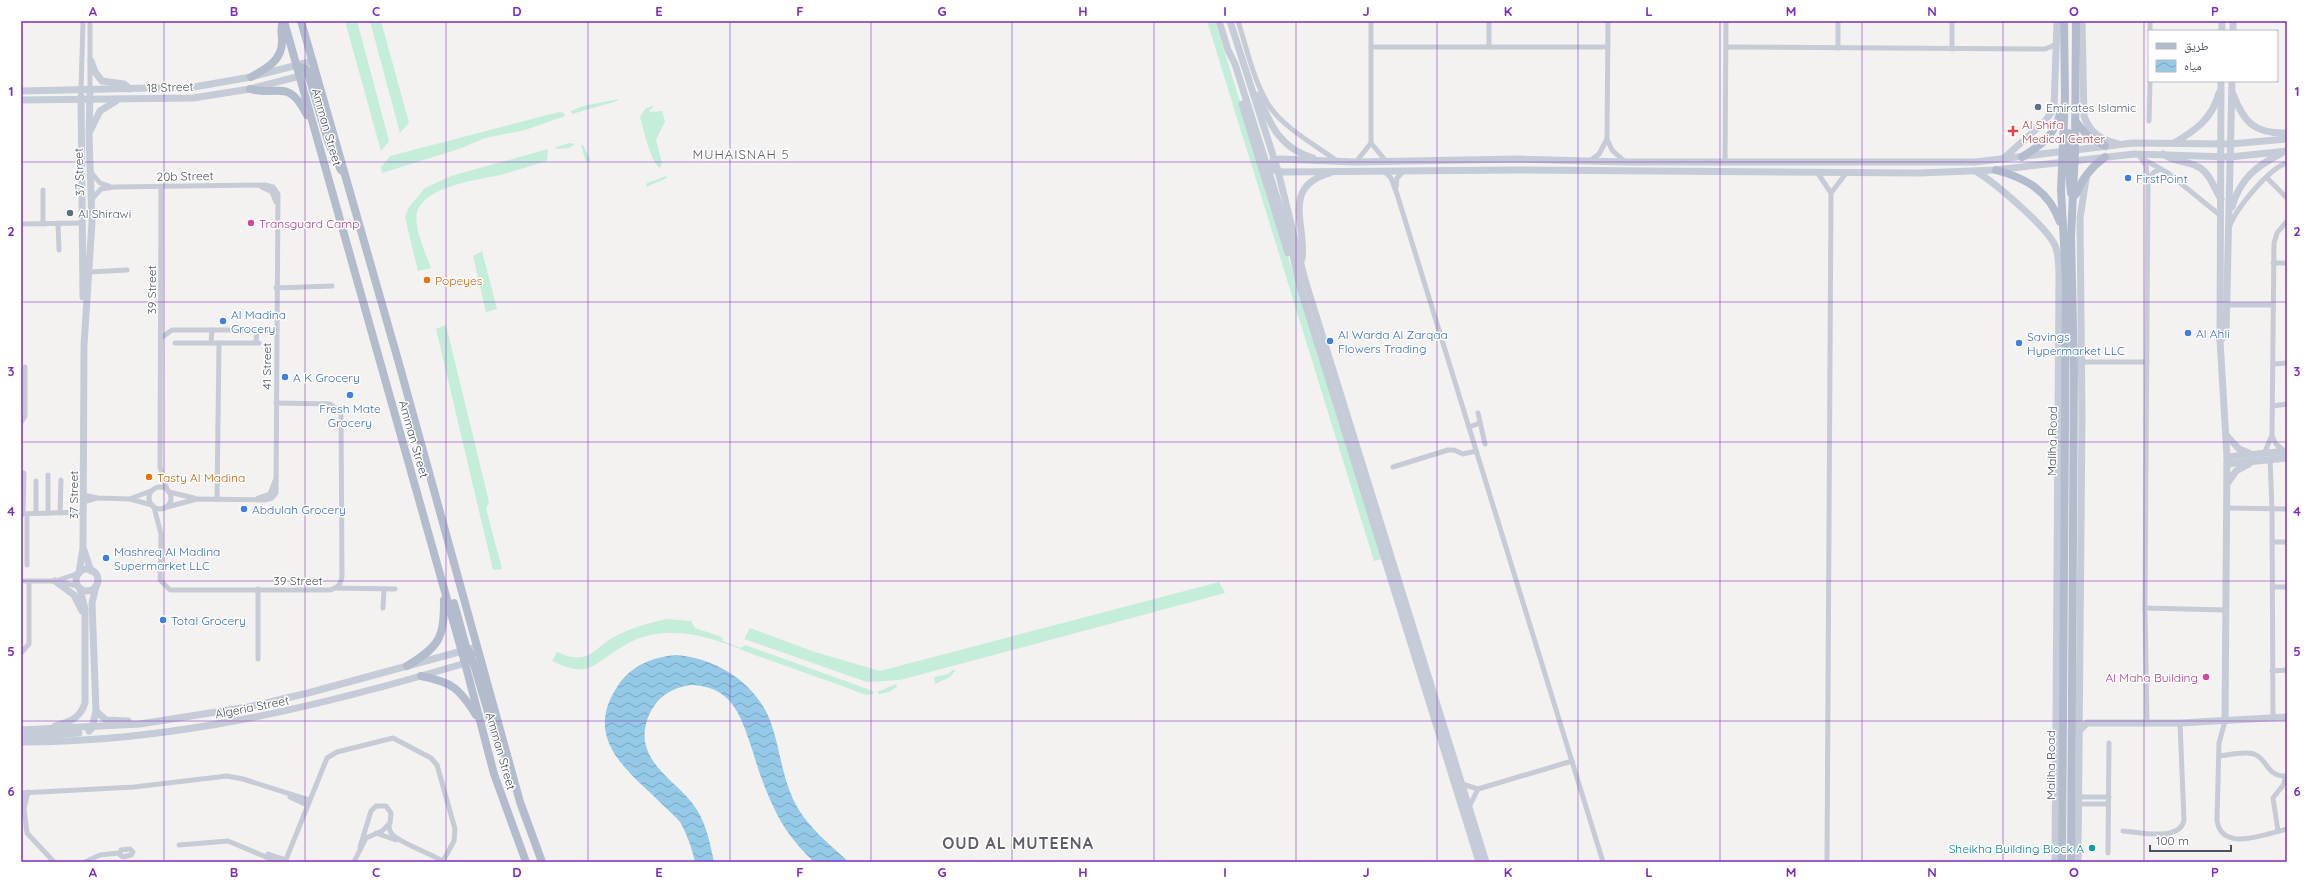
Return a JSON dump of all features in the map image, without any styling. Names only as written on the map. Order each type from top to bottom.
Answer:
[{"type":"main road","name":"Amman Street","points":[[284,21],[444,589],[464,651],[475,657]]},
{"type":"main road","points":[[251,77],[272,65],[279,55],[282,47],[281,27],[284,21]]},
{"type":"main road","name":"Amman Street","points":[[302,21],[313,61],[312,72],[346,175],[475,657],[507,755],[520,802],[542,862]]},
{"type":"main road","name":"Maliha Road","points":[[2064,21],[2061,45],[2069,151],[2068,162]]},
{"type":"main road","name":"Maliha Road","points":[[2062,862],[2062,369],[2066,280],[2062,228],[2069,151],[2076,122],[2076,21]]},
{"type":"main road","points":[[2061,45],[2067,55],[2069,151]]},
{"type":"main road","points":[[297,66],[305,67],[312,72]]},
{"type":"main road","points":[[250,89],[285,91],[298,100],[313,123]]},
{"type":"main road","points":[[2022,157],[2038,146],[2052,133],[2058,123],[2065,97]]},
{"type":"main road","points":[[2076,122],[2087,135],[2105,146]]},
{"type":"main road","points":[[2074,201],[2080,185],[2088,173],[2105,157]]},
{"type":"main road","points":[[2068,162],[2069,186],[2074,201]]},
{"type":"main road","points":[[1996,170],[2026,180],[2035,186],[2050,201],[2062,228]]},
{"type":"main road","name":"Maliha Road","points":[[2071,862],[2074,296],[2071,237],[2074,201]]},
{"type":"main road","points":[[2073,570],[2080,559]]},
{"type":"main road","points":[[436,562],[446,576],[464,651],[475,657]]},
{"type":"main road","points":[[407,666],[430,651],[440,640],[444,624],[444,589]]},
{"type":"main road","points":[[2073,638],[2081,647]]},
{"type":"main road","name":"Amman Street","points":[[475,657],[480,722],[500,791],[526,862]]},
{"type":"main road","points":[[421,676],[444,681],[455,687],[464,695],[480,722]]},
{"type":"main road","points":[[2056,743],[2062,736]]},
{"type":"street","name":"37 Street","points":[[79,573],[84,548],[84,345],[81,100],[83,21]]},
{"type":"street","name":"37 Street","points":[[84,345],[91,200],[89,135],[91,61],[90,21]]},
{"type":"street","points":[[1219,21],[1228,50],[1235,64],[1268,166],[1288,233],[1300,287]]},
{"type":"street","points":[[1230,21],[1278,171],[1300,265],[1486,862]]},
{"type":"street","points":[[1238,21],[1255,74],[1271,108],[1284,121],[1338,162]]},
{"type":"street","points":[[1356,162],[1370,144],[1371,21]]},
{"type":"street","points":[[1489,21],[1489,48]]},
{"type":"street","points":[[1590,161],[1599,154],[1607,139],[1608,21]]},
{"type":"street","points":[[1725,162],[1726,21]]},
{"type":"street","points":[[1838,21],[1838,48]]},
{"type":"street","points":[[1952,21],[1952,49]]},
{"type":"street","points":[[2003,160],[2052,112],[2056,101],[2057,56],[2061,45],[2058,21]]},
{"type":"street","points":[[2082,21],[2084,116],[2091,130],[2096,135],[2122,144]]},
{"type":"street","points":[[1726,47],[2045,49],[2061,45]]},
{"type":"street","points":[[1238,47],[1260,102],[1280,138],[1292,150],[1303,155],[1329,161]]},
{"type":"street","points":[[1371,48],[1608,47]]},
{"type":"street","points":[[2045,49],[2057,56]]},
{"type":"street","points":[[1228,50],[1229,60],[1244,112],[1479,862]]},
{"type":"street","points":[[91,61],[95,72],[102,81],[124,84],[130,89]]},
{"type":"street","name":"18 Street","points":[[21,91],[194,87],[251,77],[313,61]]},
{"type":"street","name":"18 Street","points":[[21,100],[182,99],[250,89],[312,72]]},
{"type":"street","points":[[2149,121],[2150,82]]},
{"type":"street","points":[[2220,340],[2226,335],[2232,82]]},
{"type":"street","points":[[2173,143],[2196,130],[2207,120],[2214,108],[2221,83]]},
{"type":"street","points":[[2221,83],[2220,340],[2227,436],[2227,460],[2225,721],[2220,737],[2217,820],[2221,832],[2228,838],[2237,840],[2287,829]]},
{"type":"street","points":[[2232,89],[2240,112],[2251,124],[2267,132],[2287,133]]},
{"type":"street","points":[[89,135],[100,111],[119,100]]},
{"type":"street","points":[[1607,139],[1616,155],[1625,162]]},
{"type":"street","points":[[1268,166],[1274,160],[1338,162],[1385,160],[1975,162],[2003,160],[2122,144],[2230,144],[2287,139]]},
{"type":"street","points":[[1370,144],[1385,160]]},
{"type":"street","points":[[1268,166],[1278,171],[1977,172],[2105,157],[2163,154],[2230,157],[2287,151]]},
{"type":"street","points":[[2229,217],[2238,188],[2247,175],[2263,162],[2287,151]]},
{"type":"street","points":[[2163,154],[2174,160],[2194,165],[2201,169],[2209,177],[2221,199]]},
{"type":"street","points":[[2137,156],[2161,169],[2221,216]]},
{"type":"street","points":[[2137,156],[2146,165],[2148,181],[2145,608],[2147,724]]},
{"type":"street","points":[[2228,228],[2239,209],[2276,168],[2287,163]]},
{"type":"street","points":[[2148,181],[2151,175],[2161,169]]},
{"type":"street","name":"20b Street","points":[[90,170],[100,183],[114,187]]},
{"type":"street","points":[[1300,265],[1303,250],[1298,212],[1300,198],[1307,187],[1316,179],[1337,171]]},
{"type":"street","points":[[1384,171],[1391,178],[1397,194],[1602,862]]},
{"type":"street","points":[[1397,194],[1396,181],[1404,171]]},
{"type":"street","points":[[1816,171],[1831,193],[1827,862]]},
{"type":"street","points":[[1831,193],[1847,172]]},
{"type":"street","points":[[1977,172],[2006,192],[2051,239],[2056,247],[2059,279],[2062,369],[2056,743],[2056,862]]},
{"type":"street","points":[[2078,862],[2078,732],[2081,647],[2080,559],[2082,362],[2080,218],[2083,188],[2088,173]]},
{"type":"street","points":[[2267,178],[2287,198]]},
{"type":"street","name":"20b Street","points":[[91,200],[101,189],[114,187],[256,186]]},
{"type":"street","name":"41 Street","points":[[217,499],[256,498],[272,492],[276,476],[277,209],[272,192],[256,186]]},
{"type":"street","name":"39 Street","points":[[161,187],[160,466],[168,490]]},
{"type":"street","points":[[43,190],[43,224]]},
{"type":"street","points":[[2272,719],[2272,509],[2266,458],[2272,435],[2273,263],[2275,238],[2287,221]]},
{"type":"street","points":[[58,223],[59,250]]},
{"type":"street","points":[[21,224],[83,223]]},
{"type":"street","points":[[2273,263],[2287,263]]},
{"type":"street","points":[[88,272],[127,270]]},
{"type":"street","points":[[276,288],[332,286]]},
{"type":"street","points":[[2227,304],[2273,305]]},
{"type":"street","points":[[161,338],[172,330],[276,330]]},
{"type":"street","points":[[210,343],[212,330]]},
{"type":"street","points":[[176,343],[258,342],[257,330]]},
{"type":"street","points":[[84,499],[130,499],[161,509],[197,499],[217,499],[219,342]]},
{"type":"street","points":[[2082,362],[2147,362]]},
{"type":"street","points":[[2273,364],[2287,363]]},
{"type":"street","points":[[21,422],[25,416],[25,366]]},
{"type":"street","points":[[276,403],[330,404],[341,412],[341,580],[350,589]]},
{"type":"street","points":[[2273,406],[2287,404]]},
{"type":"street","points":[[1478,413],[1485,444]]},
{"type":"street","points":[[1469,427],[1480,423]]},
{"type":"street","points":[[2272,435],[2276,444],[2286,453]]},
{"type":"street","points":[[2227,436],[2242,451],[2266,458]]},
{"type":"street","points":[[1393,467],[1448,450],[1463,454],[1476,451]]},
{"type":"street","points":[[2226,486],[2239,468],[2266,458],[2286,453]]},
{"type":"street","points":[[2227,460],[2266,458]]},
{"type":"street","points":[[24,473],[24,514],[27,565]]},
{"type":"street","points":[[48,475],[48,513]]},
{"type":"street","points":[[60,513],[61,480]]},
{"type":"street","points":[[36,481],[36,513]]},
{"type":"street","points":[[130,499],[151,492],[160,487],[197,499]]},
{"type":"street","points":[[167,507],[171,501],[168,490]]},
{"type":"street","points":[[151,492],[149,500],[153,506]]},
{"type":"street","name":"39 Street","points":[[153,506],[161,534],[160,580],[165,587],[170,590],[335,588],[341,580]]},
{"type":"street","points":[[2226,508],[2287,509]]},
{"type":"street","points":[[24,514],[84,512]]},
{"type":"street","points":[[2272,542],[2287,542]]},
{"type":"street","name":"37 Street","points":[[84,548],[91,571]]},
{"type":"street","points":[[21,737],[84,733],[92,728],[96,711],[92,603],[97,577],[91,571],[85,570],[55,581]]},
{"type":"street","points":[[39,730],[72,721],[83,708],[85,699],[85,624],[84,604],[76,581],[79,573]]},
{"type":"street","points":[[21,581],[55,581],[88,591],[96,586]]},
{"type":"street","points":[[21,653],[28,644],[29,581]]},
{"type":"street","points":[[55,581],[71,591],[77,599],[85,624]]},
{"type":"street","points":[[2272,587],[2287,587]]},
{"type":"street","points":[[335,588],[395,589]]},
{"type":"street","points":[[383,608],[384,589]]},
{"type":"street","points":[[258,590],[258,659]]},
{"type":"street","points":[[2145,608],[2225,610]]},
{"type":"street","name":"Algeria Street","points":[[21,730],[92,728],[140,724],[248,707],[308,693],[464,651]]},
{"type":"street","name":"Algeria Street","points":[[21,742],[113,738],[214,726],[292,710],[421,676],[475,657]]},
{"type":"street","points":[[2272,671],[2287,670]]},
{"type":"street","points":[[96,711],[106,720],[130,721],[140,724]]},
{"type":"street","points":[[2079,714],[2087,723]]},
{"type":"street","points":[[2078,732],[2087,723],[2147,724],[2272,719],[2287,717]]},
{"type":"street","points":[[2123,831],[2172,834],[2182,828],[2184,820],[2180,723]]},
{"type":"street","points":[[179,845],[228,841],[286,861],[322,764],[330,755],[389,738],[400,740],[431,758],[437,766],[455,832],[454,841],[443,862],[427,852],[401,840],[376,833]]},
{"type":"street","points":[[2108,853],[2109,743]]},
{"type":"street","points":[[2219,756],[2253,754],[2259,757],[2273,773],[2286,777],[2284,784],[2273,798],[2278,831]]},
{"type":"street","points":[[1462,784],[1478,789],[1572,761]]},
{"type":"street","points":[[54,862],[27,833],[21,793],[134,787],[220,776],[243,779],[308,802]]},
{"type":"street","points":[[1469,807],[1478,789]]},
{"type":"street","points":[[24,809],[28,792]]},
{"type":"street","points":[[2078,800],[2108,797]]},
{"type":"street","points":[[2078,800],[2108,804]]},
{"type":"street","points":[[354,862],[371,811],[374,807],[381,805],[389,809],[392,816],[389,825],[391,833],[401,840]]},
{"type":"street","points":[[360,847],[366,838],[389,825]]},
{"type":"street","points":[[255,851],[278,862]]},
{"type":"street","points":[[85,862],[100,855],[120,853]]},
{"type":"green space","points":[[345,21],[357,21],[389,141],[381,151]]},
{"type":"green space","points":[[370,21],[381,21],[409,123],[400,133]]},
{"type":"green space","points":[[1207,21],[1215,21],[1382,559],[1374,561]]},
{"type":"green space","points":[[618,99],[617,101],[572,114],[571,111],[583,106]]},
{"type":"green space","points":[[653,106],[653,108],[649,110],[650,112],[662,111],[665,121],[656,140],[662,163],[660,168],[656,164],[650,152],[640,117],[646,108]]},
{"type":"green space","points":[[559,112],[564,113],[565,116],[525,130],[485,138],[459,149],[382,173],[381,167],[390,156]]},
{"type":"green space","points":[[569,143],[575,144],[569,148],[555,149],[556,147]]},
{"type":"green space","points":[[581,145],[583,145],[591,161],[586,162]]},
{"type":"green space","points":[[548,149],[547,161],[441,190],[430,196],[422,203],[417,212],[416,218],[421,240],[431,268],[418,271],[405,217],[409,207],[425,188],[451,176]]},
{"type":"green space","points":[[666,176],[667,178],[646,187],[647,183]]},
{"type":"green space","points":[[482,251],[497,309],[486,312],[473,256]]},
{"type":"green space","points":[[446,325],[489,502],[486,508],[502,569],[493,570],[436,329]]},
{"type":"green space","points":[[1219,582],[1225,593],[900,680],[867,682],[744,639],[750,628],[815,652],[880,671]]},
{"type":"green space","points":[[667,619],[691,621],[695,628],[722,637],[723,641],[741,648],[745,645],[873,691],[873,694],[866,695],[718,641],[681,633],[656,634],[638,639],[627,644],[590,668],[575,669],[552,661],[557,652],[569,656],[586,656],[625,631]]},
{"type":"green space","points":[[954,669],[955,671],[950,677],[935,684],[934,677],[948,674]]},
{"type":"green space","points":[[896,684],[897,687],[889,692],[879,694],[877,692]]},
{"type":"water","points":[[676,655],[692,657],[721,668],[735,676],[747,686],[766,711],[772,726],[786,781],[798,808],[810,825],[825,841],[849,862],[814,862],[801,849],[790,836],[773,806],[767,793],[745,728],[735,708],[728,699],[719,692],[708,687],[694,685],[684,686],[660,698],[649,716],[646,726],[645,742],[648,753],[654,762],[691,801],[703,822],[708,835],[714,862],[695,862],[685,831],[680,822],[625,768],[615,754],[608,739],[605,724],[608,706],[617,687],[628,673],[650,660]]},
{"type":"place","name":"Emirates Islamic","points":[[2038,107]]},
{"type":"place","name":"Al Shifa Medical Center","points":[[2013,131]]},
{"type":"place","name":"FirstPoint","points":[[2128,178]]},
{"type":"place","name":"Al Shirawi","points":[[70,213]]},
{"type":"place","name":"Transguard Camp","points":[[251,223]]},
{"type":"place","name":"Popeyes","points":[[427,280]]},
{"type":"place","name":"Al Madina Grocery","points":[[223,321]]},
{"type":"place","name":"Al Ahli","points":[[2188,333]]},
{"type":"place","name":"Al Warda Al Zarqaa Flowers Trading","points":[[1330,341]]},
{"type":"place","name":"Savings Hypermarket LLC","points":[[2019,343]]},
{"type":"place","name":"A K Grocery","points":[[285,377]]},
{"type":"place","name":"Fresh Mate Grocery","points":[[350,395]]},
{"type":"place","name":"Tasty Al Madina","points":[[149,477]]},
{"type":"place","name":"Abdulah Grocery","points":[[244,509]]},
{"type":"place","name":"Mashreq Al Madina Supermarket LLC","points":[[106,558]]},
{"type":"place","name":"Total Grocery","points":[[163,620]]},
{"type":"place","name":"Al Maha Building","points":[[2206,677]]},
{"type":"place","name":"Sheikha Building Block A","points":[[2092,848]]},
{"type":"district","name":"MUHAISNAH 5","points":[[741,154]]},
{"type":"district","name":"OUD AL MUTEENA","points":[[1018,843]]}]
